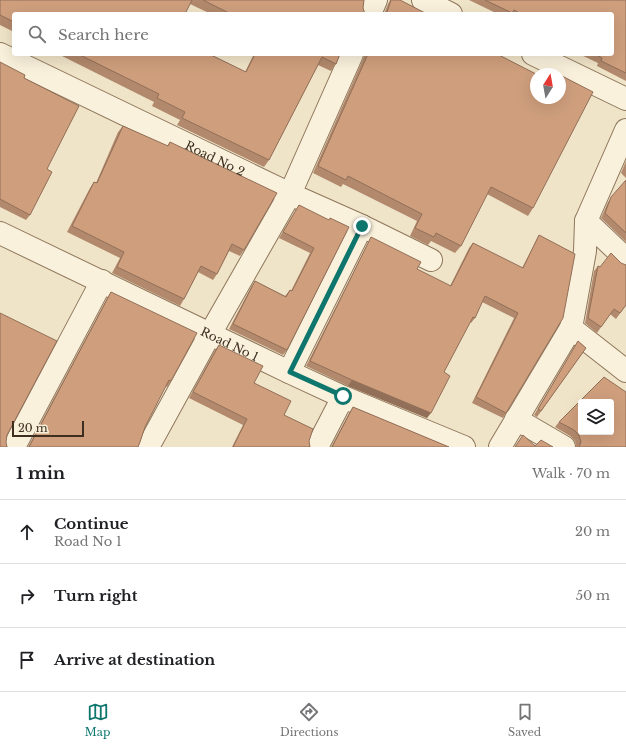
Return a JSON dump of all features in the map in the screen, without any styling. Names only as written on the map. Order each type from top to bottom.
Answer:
[{"type":"street","points":[[371,12],[376,0]]},
{"type":"street","points":[[423,0],[447,12]]},
{"type":"street","name":"Road No 2","points":[[0,54],[290,194],[362,226],[431,260]]},
{"type":"street","points":[[148,447],[210,334],[290,194],[351,56]]},
{"type":"street","points":[[537,56],[626,99]]},
{"type":"street","points":[[500,447],[571,328],[585,251],[586,221],[626,130]]},
{"type":"street","points":[[586,221],[626,259]]},
{"type":"street","points":[[290,372],[362,226]]},
{"type":"street","name":"Road No 1","points":[[0,233],[290,372],[464,447]]},
{"type":"street","points":[[14,447],[102,281]]},
{"type":"street","points":[[571,328],[626,371]]},
{"type":"street","points":[[317,447],[343,396]]},
{"type":"street","points":[[516,419],[564,447]]},
{"type":"building","points":[[0,0],[192,0],[186,12],[12,12],[12,21],[0,15]]},
{"type":"building","points":[[203,0],[364,0],[363,8],[364,12],[227,12]]},
{"type":"building","points":[[391,0],[400,0],[423,12],[387,12]]},
{"type":"building","points":[[485,0],[626,0],[626,73],[601,61],[602,58],[598,56],[614,56],[614,12],[518,12],[514,10],[513,12]]},
{"type":"building","points":[[82,56],[213,56],[246,72],[254,56],[339,56],[336,64],[322,57],[269,160],[182,118],[185,112],[157,98],[159,94]]},
{"type":"building","points":[[367,56],[501,56],[530,71],[530,104],[566,104],[566,78],[593,92],[533,208],[491,187],[461,246],[436,233],[434,237],[415,228],[422,214],[348,176],[346,180],[318,166]]},
{"type":"building","points":[[0,62],[25,75],[24,78],[79,106],[47,169],[52,172],[30,215],[0,199]]},
{"type":"building","points":[[123,126],[168,146],[170,142],[277,193],[244,250],[232,244],[217,274],[201,266],[184,299],[117,267],[124,252],[72,226],[94,182],[97,183]]},
{"type":"building","points":[[626,180],[626,233],[605,213],[611,197]]},
{"type":"building","points":[[299,205],[329,220],[330,218],[349,227],[287,350],[233,324],[255,281],[286,297],[290,290],[292,291],[314,248],[283,232]]},
{"type":"building","points":[[539,235],[575,254],[563,318],[506,413],[476,397],[518,313],[485,296],[475,318],[473,317],[444,372],[450,376],[431,413],[310,361],[371,237],[421,262],[417,269],[451,286],[473,243],[523,268]]},
{"type":"building","points":[[611,253],[621,263],[626,265],[626,305],[620,313],[614,309],[601,327],[588,318],[598,266],[600,267]]},
{"type":"building","points":[[111,292],[197,333],[171,381],[169,380],[145,427],[138,447],[29,447]]},
{"type":"building","points":[[0,313],[57,341],[7,435],[7,447],[0,447]]},
{"type":"building","points":[[578,341],[586,348],[541,411],[538,409]]},
{"type":"building","points":[[219,345],[263,366],[254,383],[291,401],[284,415],[313,429],[309,441],[310,447],[233,447],[247,419],[193,392]]},
{"type":"building","points":[[604,377],[626,392],[626,447],[579,447],[581,442],[579,435],[614,435],[614,399],[582,399]]},
{"type":"building","points":[[578,403],[578,434],[574,430],[559,422]]},
{"type":"building","points":[[353,407],[449,447],[332,447]]},
{"type":"building","points":[[523,435],[535,446],[541,440],[553,447],[515,447]]},
{"type":"route","points":[[343,396],[290,372],[362,226]]}]
